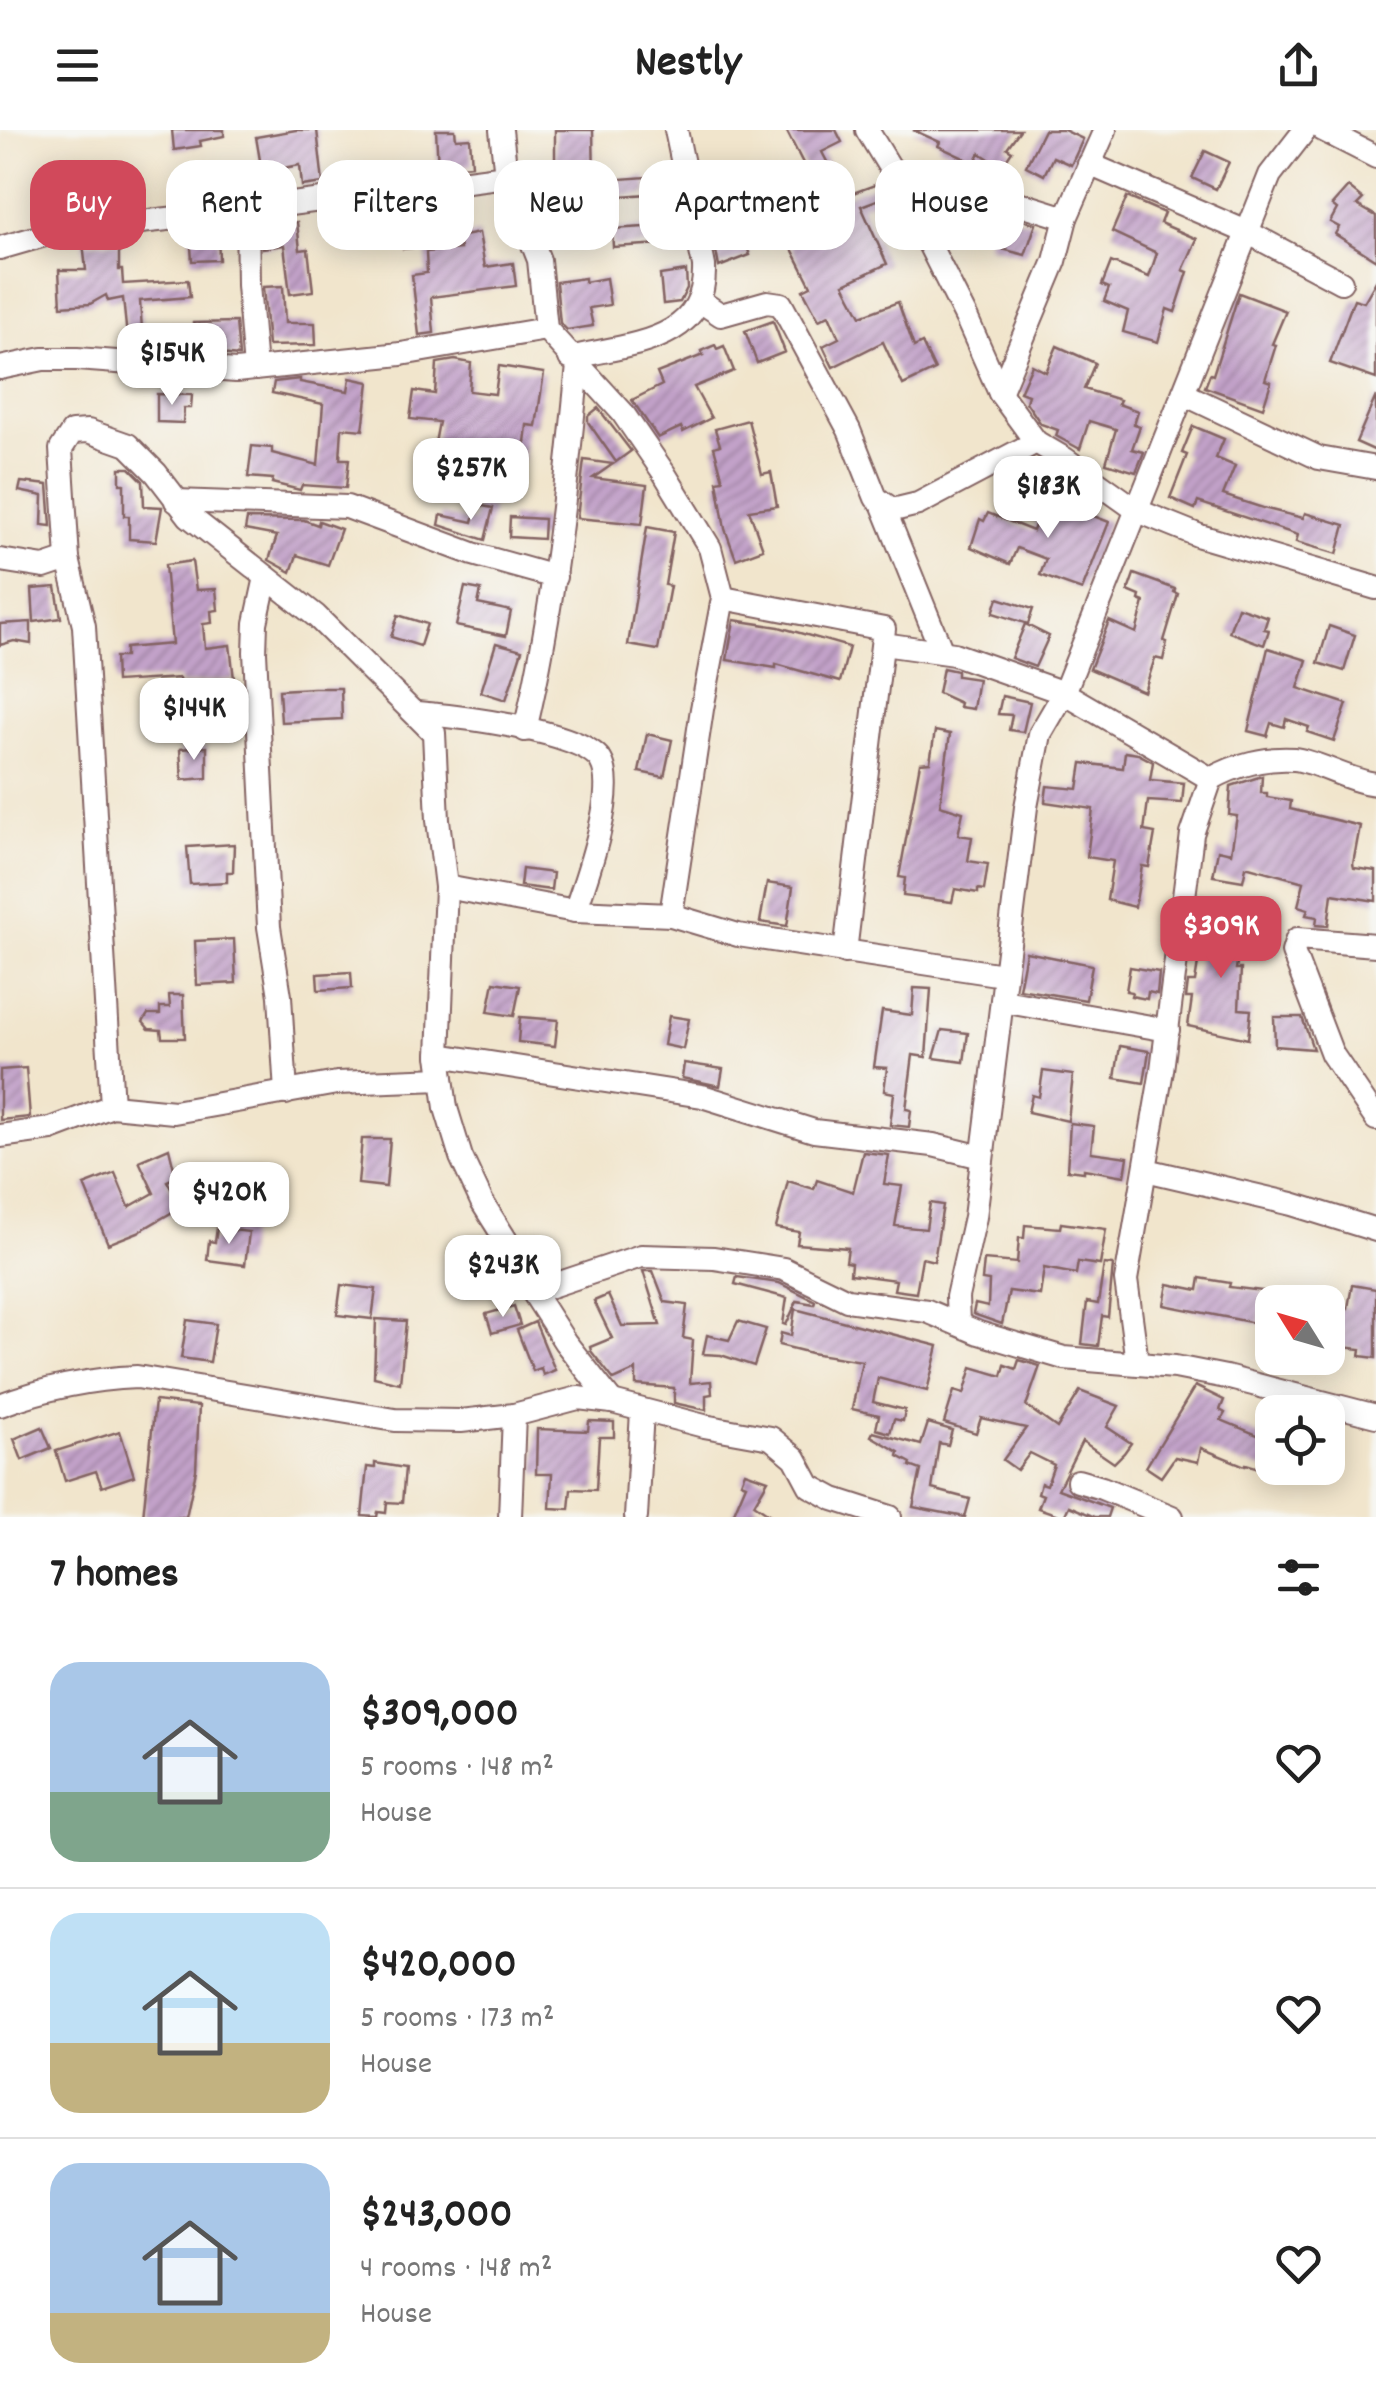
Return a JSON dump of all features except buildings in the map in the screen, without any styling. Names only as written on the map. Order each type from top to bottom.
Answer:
[{"type":"street","points":[[501,130],[504,160]]},
{"type":"street","points":[[574,362],[669,334],[700,301],[704,266],[676,130]]},
{"type":"street","points":[[867,130],[885,160]]},
{"type":"street","points":[[1000,393],[1055,261],[1066,218],[1105,130]]},
{"type":"street","points":[[958,1324],[958,1297],[975,1217],[1026,806],[1040,734],[1064,693],[1270,175],[1305,130]]},
{"type":"street","points":[[1323,130],[1376,157]]},
{"type":"street","points":[[1089,164],[1249,232],[1342,282]]},
{"type":"street","points":[[297,204],[494,178]]},
{"type":"street","points":[[1024,205],[1066,218]]},
{"type":"street","points":[[0,248],[59,231],[166,219]]},
{"type":"street","points":[[248,250],[255,369]]},
{"type":"street","points":[[534,250],[546,330],[622,412],[702,532],[723,598],[671,915]]},
{"type":"street","points":[[932,250],[1000,393],[1036,442],[1138,511],[1200,536],[1376,588]]},
{"type":"street","points":[[700,301],[721,315],[767,302],[780,304],[849,430],[942,652]]},
{"type":"street","points":[[0,368],[43,359],[77,359],[236,371],[401,354],[546,330]]},
{"type":"street","points":[[525,730],[546,640],[574,362]]},
{"type":"street","points":[[1184,394],[1319,458],[1376,468]]},
{"type":"street","points":[[112,1106],[84,626],[68,559],[61,448],[72,432],[88,431],[128,445],[207,531],[316,616],[434,732],[446,887],[441,1067],[446,1108],[482,1202],[565,1342],[612,1402]]},
{"type":"street","points":[[883,506],[893,510],[918,504],[1036,442]]},
{"type":"street","points":[[176,501],[347,507],[473,554],[554,577]]},
{"type":"street","points":[[0,560],[44,566],[68,559]]},
{"type":"street","points":[[266,578],[256,623],[255,652],[270,927],[280,996],[286,1093]]},
{"type":"street","points":[[723,598],[880,626],[884,631],[844,952]]},
{"type":"street","points":[[884,644],[942,652],[1064,693],[1211,779]]},
{"type":"street","points":[[417,714],[469,717],[525,730],[587,746],[600,758],[606,773],[602,817],[576,912]]},
{"type":"street","points":[[1137,1362],[1126,1280],[1168,1030],[1192,834],[1211,779],[1234,766],[1296,759],[1355,782],[1376,784]]},
{"type":"street","points":[[446,887],[576,912],[671,915],[738,934],[1004,975]]},
{"type":"street","points":[[1376,945],[1296,939],[1292,952],[1332,1054],[1376,1118]]},
{"type":"street","points":[[1002,1001],[1168,1030]]},
{"type":"street","points":[[0,1136],[51,1128],[112,1106],[174,1112],[441,1067],[702,1096],[814,1131],[933,1144],[982,1157]]},
{"type":"street","points":[[1146,1170],[1292,1204],[1376,1230]]},
{"type":"street","points":[[533,1292],[641,1256],[714,1258],[784,1269],[847,1300],[927,1311],[1064,1358],[1137,1362],[1226,1377],[1376,1416]]},
{"type":"street","points":[[0,1405],[82,1381],[137,1378],[395,1420],[514,1416],[578,1398],[612,1402],[771,1438],[795,1458],[810,1486],[834,1499],[890,1517]]},
{"type":"street","points":[[636,1517],[642,1411]]},
{"type":"street","points":[[510,1517],[514,1416]]},
{"type":"street","points":[[1078,1482],[1172,1517]]}]
